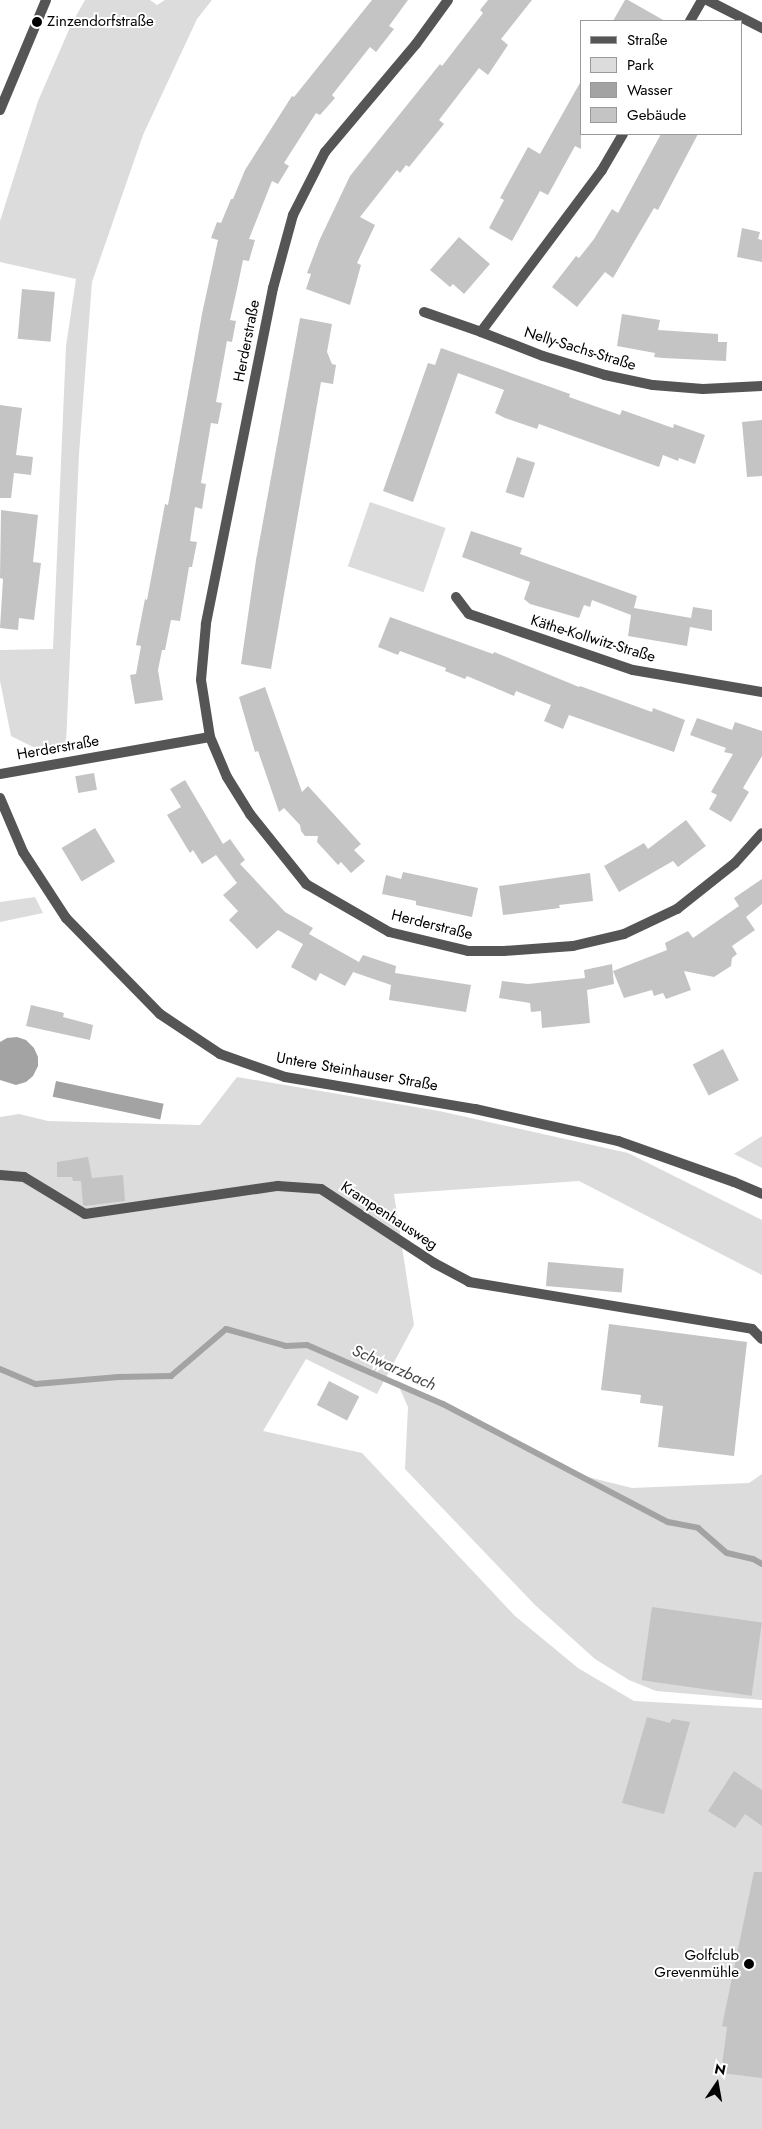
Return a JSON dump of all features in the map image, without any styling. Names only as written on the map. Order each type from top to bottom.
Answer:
[{"type":"street","points":[[0,110],[46,0]]},
{"type":"street","name":"Herderstraße","points":[[448,0],[416,44],[325,152],[293,215],[272,288],[206,624],[201,680],[210,737],[227,777],[250,814],[306,884],[389,932],[468,951],[504,951],[573,946],[624,934],[677,910],[734,863],[762,832]]},
{"type":"street","points":[[691,20],[702,0]]},
{"type":"street","points":[[707,0],[762,28]]},
{"type":"street","points":[[481,332],[602,170],[622,135]]},
{"type":"street","name":"Nelly-Sachs-Straße","points":[[424,312],[544,356],[604,375],[653,386],[703,390],[762,386]]},
{"type":"street","name":"Käthe-Kollwitz-Straße","points":[[456,597],[469,614],[633,670],[762,692]]},
{"type":"street","name":"Herderstraße","points":[[0,774],[210,737]]},
{"type":"street","name":"Untere Steinhauser Straße","points":[[0,798],[23,852],[66,918],[160,1014],[220,1054],[285,1077],[467,1107],[618,1141],[734,1182],[762,1194]]},
{"type":"street","name":"Krampenhausweg","points":[[0,1175],[24,1177],[85,1214],[278,1186],[322,1189],[434,1263],[469,1282],[752,1329],[762,1340]]},
{"type":"green space","points":[[85,0],[150,0],[157,5],[165,0],[212,0],[197,19],[143,135],[92,282],[79,454],[66,744],[33,747],[11,736],[0,681],[0,650],[53,649],[66,346],[76,279],[0,262],[0,221],[38,101],[71,25]]},
{"type":"green space","points":[[370,502],[446,528],[424,592],[348,566]]},
{"type":"green space","points":[[35,897],[43,913],[0,922],[0,902]]},
{"type":"green space","points":[[237,1077],[439,1111],[628,1153],[762,1220],[762,1275],[579,1181],[394,1194],[414,1325],[377,1394],[306,1359],[263,1431],[362,1453],[515,1616],[578,1668],[634,1701],[762,1708],[762,2129],[0,2129],[0,1117],[19,1114],[48,1121],[200,1125]]},
{"type":"green space","points":[[762,1136],[762,1168],[734,1154]]},
{"type":"green space","points":[[396,1380],[568,1472],[632,1488],[749,1483],[762,1474],[762,1700],[656,1691],[629,1680],[595,1659],[535,1605],[405,1469],[408,1407]]},
{"type":"water","points":[[17,1037],[26,1040],[34,1048],[38,1057],[38,1066],[33,1076],[26,1082],[16,1085],[0,1080],[0,1042],[7,1038]]},
{"type":"water","points":[[56,1081],[164,1104],[160,1120],[53,1097]]},
{"type":"building","points":[[372,0],[408,0],[389,26],[394,29],[376,52],[370,47],[332,95],[335,98],[320,115],[316,113],[284,163],[289,166],[278,184],[272,181],[249,239],[255,240],[249,261],[243,260],[230,320],[236,321],[232,342],[227,341],[216,402],[222,403],[218,424],[211,423],[201,483],[206,484],[202,509],[195,507],[190,541],[197,542],[192,567],[189,567],[180,621],[171,620],[165,650],[162,650],[158,670],[163,700],[135,704],[130,675],[136,674],[141,646],[136,645],[145,599],[147,600],[165,504],[168,505],[202,314],[218,240],[211,238],[217,222],[221,223],[231,199],[233,199],[245,170],[292,96],[294,97]]},
{"type":"building","points":[[488,0],[532,0],[501,39],[508,45],[488,75],[479,68],[439,120],[444,124],[409,167],[406,165],[400,173],[397,170],[360,217],[375,225],[357,263],[361,265],[350,305],[306,289],[311,274],[307,273],[320,239],[350,176],[440,64],[442,66],[483,13],[480,10]]},
{"type":"building","points":[[625,0],[628,0],[663,20],[614,20]]},
{"type":"building","points":[[580,83],[581,149],[575,146],[548,195],[540,191],[512,241],[489,228],[504,200],[500,198],[528,147],[540,154]]},
{"type":"building","points":[[660,135],[697,135],[658,210],[654,208],[613,278],[605,272],[577,307],[552,287],[576,256],[579,258],[594,239],[612,209],[618,213]]},
{"type":"building","points":[[742,228],[760,232],[758,239],[762,240],[762,262],[737,257]]},
{"type":"building","points":[[459,237],[490,264],[464,294],[453,284],[450,287],[430,270]]},
{"type":"building","points":[[22,289],[55,292],[51,342],[18,339]]},
{"type":"building","points":[[622,314],[660,320],[658,330],[718,334],[718,342],[727,342],[726,361],[654,357],[655,353],[617,346]]},
{"type":"building","points":[[300,318],[332,324],[327,352],[332,364],[336,365],[333,384],[321,382],[271,669],[241,664],[256,560]]},
{"type":"building","points":[[441,348],[570,394],[569,397],[620,415],[622,410],[673,428],[674,424],[705,435],[695,464],[679,458],[678,461],[663,455],[659,467],[539,424],[537,429],[505,418],[495,413],[504,390],[458,373],[413,502],[383,491],[428,363],[435,365]]},
{"type":"building","points":[[0,405],[22,408],[16,455],[33,457],[31,475],[14,473],[11,498],[0,498]]},
{"type":"building","points":[[762,420],[762,476],[747,477],[742,422]]},
{"type":"building","points":[[517,457],[535,463],[524,498],[506,492]]},
{"type":"building","points":[[1,510],[38,515],[33,562],[41,563],[34,620],[19,618],[18,630],[0,628],[3,579],[0,578]]},
{"type":"building","points":[[471,531],[522,548],[520,554],[637,596],[634,608],[691,618],[693,607],[712,610],[712,631],[690,627],[687,646],[628,636],[631,615],[592,600],[590,607],[584,605],[579,618],[530,604],[524,599],[530,582],[462,557]]},
{"type":"building","points":[[390,617],[493,654],[494,652],[579,687],[652,712],[653,708],[685,720],[674,752],[569,715],[563,729],[544,721],[551,705],[516,691],[514,696],[467,676],[465,679],[445,671],[446,668],[400,651],[398,655],[378,647]]},
{"type":"building","points":[[265,687],[302,792],[308,786],[361,844],[354,850],[365,861],[351,873],[341,862],[338,865],[317,842],[318,836],[305,836],[301,831],[300,825],[284,808],[279,812],[258,751],[255,752],[239,697]]},
{"type":"building","points":[[697,718],[732,730],[735,722],[762,731],[762,756],[743,788],[749,792],[731,822],[709,809],[717,795],[711,792],[733,754],[724,752],[726,748],[690,735]]},
{"type":"building","points":[[94,773],[97,790],[78,793],[75,776]]},
{"type":"building","points":[[185,780],[223,844],[230,839],[245,860],[240,864],[285,912],[313,928],[309,934],[359,962],[345,986],[320,973],[316,981],[291,967],[303,944],[278,930],[257,949],[229,920],[238,911],[223,895],[237,883],[216,855],[202,864],[193,850],[190,853],[167,815],[181,807],[170,789]]},
{"type":"building","points":[[686,820],[706,846],[678,867],[673,861],[619,892],[604,866],[644,843],[648,849]]},
{"type":"building","points":[[95,828],[115,861],[82,882],[62,848]]},
{"type":"building","points":[[403,872],[478,888],[472,917],[416,905],[416,901],[382,894],[386,875],[401,879]]},
{"type":"building","points":[[590,873],[593,901],[559,905],[560,908],[503,915],[499,886]]},
{"type":"building","points":[[762,879],[762,904],[746,917],[755,930],[732,946],[737,954],[732,958],[731,966],[714,977],[684,971],[691,990],[666,999],[663,993],[654,996],[652,990],[624,998],[613,971],[667,950],[665,943],[688,931],[693,938],[739,906],[734,898]]},
{"type":"building","points":[[363,955],[396,966],[395,973],[471,985],[466,1012],[389,1000],[391,985],[353,972]]},
{"type":"building","points":[[612,964],[614,984],[587,990],[590,1023],[542,1028],[541,1011],[531,1012],[530,1003],[499,998],[502,981],[528,984],[585,978],[584,970]]},
{"type":"building","points":[[31,1005],[64,1013],[63,1017],[93,1025],[90,1040],[26,1026]]},
{"type":"building","points":[[723,1049],[739,1080],[709,1096],[693,1064]]},
{"type":"building","points":[[88,1157],[92,1178],[123,1175],[125,1201],[85,1206],[83,1205],[81,1181],[73,1181],[72,1177],[57,1177],[57,1162]]},
{"type":"building","points":[[548,1262],[624,1269],[622,1293],[546,1286]]},
{"type":"building","points":[[609,1324],[747,1342],[734,1456],[658,1447],[663,1406],[640,1403],[641,1395],[601,1390]]},
{"type":"building","points":[[329,1381],[359,1396],[347,1420],[317,1405]]},
{"type":"building","points":[[652,1607],[762,1622],[752,1696],[642,1680]]},
{"type":"building","points":[[647,1717],[670,1723],[672,1719],[690,1722],[664,1814],[622,1803]]},
{"type":"building","points":[[734,1771],[762,1790],[762,1826],[745,1814],[735,1828],[708,1811]]},
{"type":"building","name":"Golfclub Grevenmühle","points":[[754,1872],[762,1872],[762,2078],[721,2073],[727,2027],[722,2026]]},
{"type":"waterway","name":"Schwarzbach","points":[[0,1369],[36,1384],[119,1377],[171,1376],[226,1329],[286,1346],[307,1345],[443,1404],[668,1522],[698,1528],[727,1553],[753,1559],[762,1564]]},
{"type":"place","name":"Zinzendorfstraße","points":[[37,22]]},
{"type":"place","name":"Golfclub Grevenmühle","points":[[749,1964]]}]
